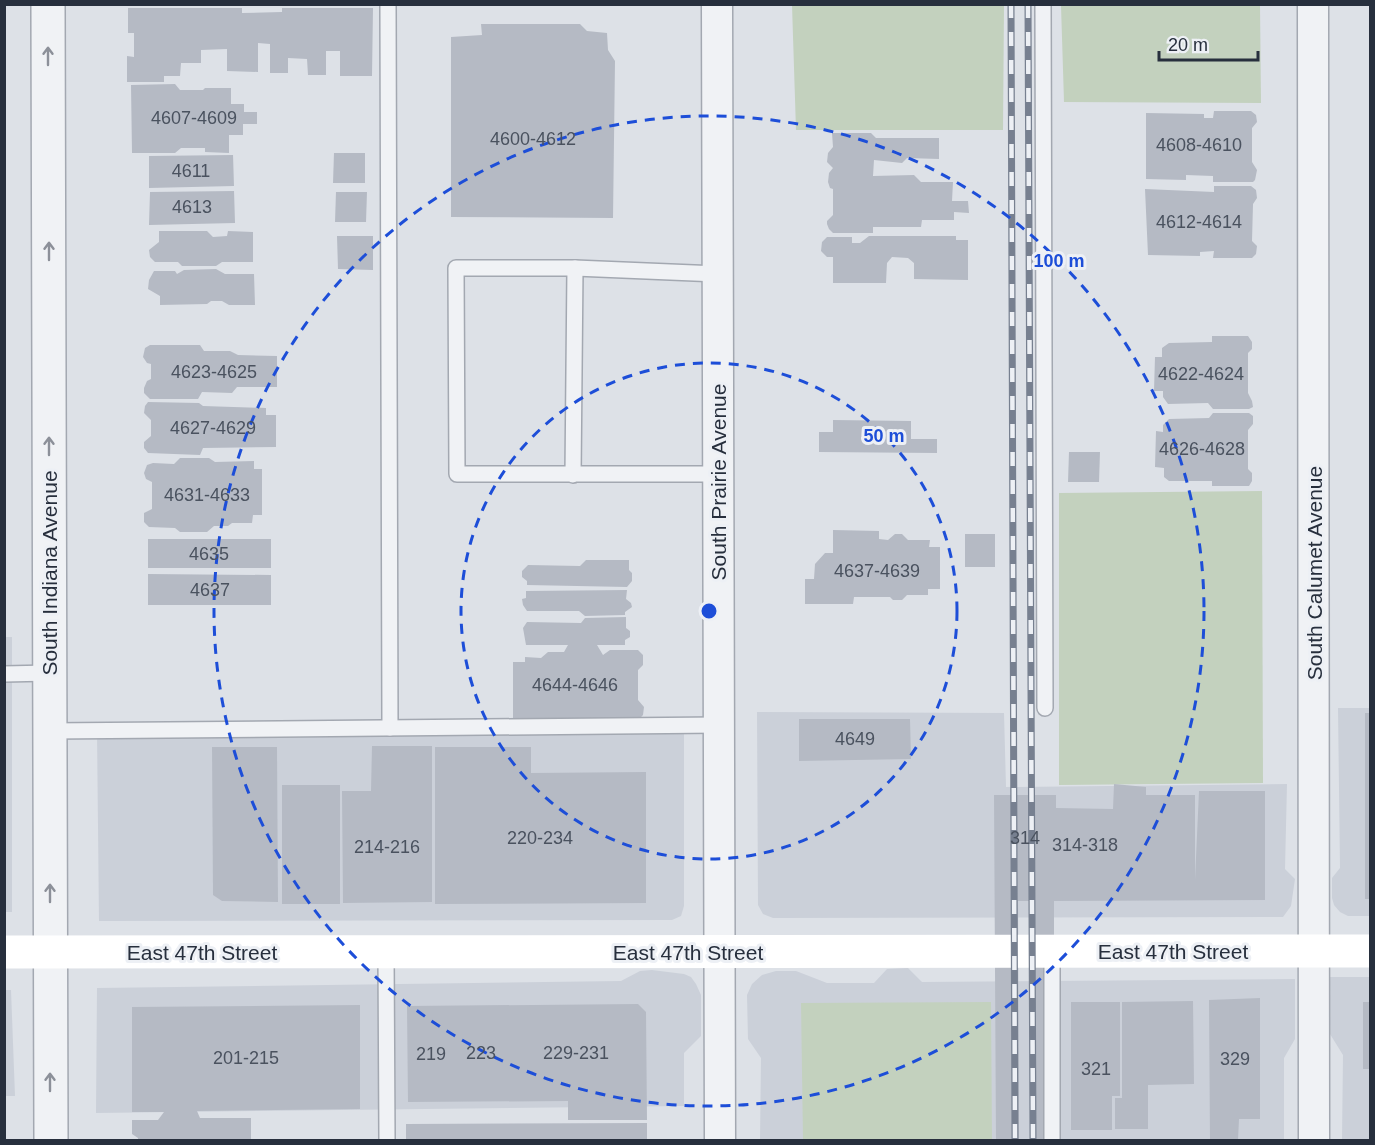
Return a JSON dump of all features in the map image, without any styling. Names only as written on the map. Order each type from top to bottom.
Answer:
[{"type":"main road","name":"East 47th Street","points":[[4,952],[1371,951]]},
{"type":"street","name":"South Indiana Avenue","points":[[48,4],[51,1140]]},
{"type":"street","name":"South Prairie Avenue","points":[[717,4],[720,1140]]},
{"type":"street","name":"South Calumet Avenue","points":[[1313,4],[1314,1140]]},
{"type":"lane","points":[[387,4],[390,728]]},
{"type":"lane","points":[[1043,4],[1045,708]]},
{"type":"lane","points":[[718,274],[574,268],[456,268],[457,474],[718,474]]},
{"type":"lane","points":[[573,475],[574,268]]},
{"type":"lane","points":[[4,674],[49,673]]},
{"type":"lane","points":[[50,731],[719,725]]},
{"type":"lane","points":[[386,952],[387,1140]]},
{"type":"lane","points":[[1052,952],[1052,1140]]},
{"type":"shaded area","points":[[4,637],[12,637],[12,912],[4,912]]},
{"type":"shaded area","points":[[1338,708],[1370,708],[1370,916],[1348,916],[1340,912],[1332,898],[1332,878],[1340,868]]},
{"type":"shaded area","points":[[757,712],[1004,713],[1006,787],[1287,784],[1285,869],[1295,879],[1291,906],[1283,917],[773,918],[763,914],[758,905]]},
{"type":"shaded area","points":[[684,726],[684,906],[681,916],[672,920],[99,921],[97,731]]},
{"type":"shaded area","points":[[908,968],[922,982],[1295,979],[1295,1039],[1284,1058],[1284,1140],[760,1140],[761,1058],[748,1039],[747,995],[752,984],[762,975],[776,971],[796,971],[827,983],[874,983],[887,969]]},
{"type":"shaded area","points":[[652,970],[691,977],[701,995],[701,1036],[684,1053],[684,1106],[96,1113],[97,988],[621,981],[640,971]]},
{"type":"shaded area","points":[[1330,977],[1370,977],[1370,1140],[1342,1140],[1343,1055],[1330,1034]]},
{"type":"shaded area","points":[[5,990],[11,990],[15,1096],[5,1096]]},
{"type":"green space","points":[[792,5],[1004,5],[1003,130],[796,130]]},
{"type":"green space","points":[[1061,5],[1260,5],[1261,103],[1064,102]]},
{"type":"green space","points":[[1262,491],[1263,783],[1059,785],[1059,493]]},
{"type":"green space","points":[[991,1002],[992,1140],[803,1140],[801,1003]]},
{"type":"building","points":[[128,8],[242,8],[242,13],[282,12],[282,8],[373,8],[372,76],[340,76],[340,51],[326,51],[326,75],[308,75],[307,59],[288,58],[288,73],[270,73],[270,44],[258,43],[258,72],[227,71],[227,49],[201,50],[201,63],[181,63],[180,76],[164,76],[164,82],[127,82],[127,56],[134,57],[134,33],[128,33]]},
{"type":"building","points":[[481,24],[580,24],[587,31],[607,33],[608,50],[615,61],[613,218],[451,217],[451,37],[482,35]]},
{"type":"building","points":[[175,84],[180,90],[231,88],[231,104],[244,104],[244,112],[257,112],[257,124],[243,124],[243,135],[229,135],[229,153],[205,152],[205,148],[181,148],[175,153],[132,153],[131,85]]},
{"type":"building","points":[[1214,111],[1251,111],[1256,115],[1257,122],[1252,128],[1252,162],[1257,170],[1253,182],[1213,182],[1213,176],[1186,175],[1186,180],[1146,179],[1146,113],[1204,114],[1204,118],[1213,118]]},
{"type":"building","points":[[832,133],[871,133],[876,138],[939,138],[939,159],[907,158],[902,163],[874,160],[873,176],[914,175],[921,182],[953,182],[952,201],[968,201],[969,213],[954,212],[954,220],[922,220],[921,227],[873,227],[873,233],[833,233],[827,224],[833,215],[833,189],[830,188],[828,182],[829,173],[833,168],[827,162],[828,153],[833,147]]},
{"type":"building","points":[[334,153],[365,153],[365,183],[333,183]]},
{"type":"building","points":[[233,155],[234,186],[149,188],[149,156]]},
{"type":"building","points":[[1214,186],[1251,186],[1256,190],[1257,198],[1253,204],[1252,241],[1257,246],[1256,254],[1252,258],[1213,258],[1214,251],[1200,252],[1200,256],[1148,255],[1145,189],[1214,192]]},
{"type":"building","points":[[234,191],[235,223],[149,225],[150,192]]},
{"type":"building","points":[[336,192],[367,192],[366,222],[335,222]]},
{"type":"building","points":[[159,231],[207,231],[213,237],[227,236],[228,231],[253,232],[253,262],[222,262],[216,266],[182,266],[178,262],[155,262],[150,257],[149,250],[159,242]]},
{"type":"building","points":[[337,236],[373,236],[373,270],[338,269]]},
{"type":"building","points":[[869,236],[956,236],[956,240],[968,240],[968,280],[914,279],[914,263],[908,258],[892,257],[887,263],[886,283],[833,283],[833,257],[827,257],[821,251],[822,242],[827,237],[852,237],[852,243],[860,243]]},
{"type":"building","points":[[216,269],[225,274],[254,274],[255,305],[229,305],[222,301],[211,301],[207,304],[160,305],[160,296],[148,289],[149,280],[154,271],[175,271],[177,274],[184,270]]},
{"type":"building","points":[[1212,336],[1248,336],[1252,342],[1252,349],[1248,353],[1248,393],[1253,407],[1213,409],[1208,403],[1168,404],[1163,397],[1163,391],[1154,391],[1155,357],[1162,357],[1162,348],[1169,343],[1212,342]]},
{"type":"building","points":[[150,345],[200,345],[204,351],[277,356],[277,387],[237,387],[232,393],[202,392],[198,399],[150,399],[144,393],[144,388],[147,381],[151,379],[151,364],[147,363],[143,357],[145,348]]},
{"type":"building","points":[[148,402],[266,408],[266,415],[276,415],[276,447],[203,448],[200,455],[148,453],[144,448],[144,442],[151,436],[151,420],[144,413]]},
{"type":"building","points":[[1213,413],[1249,413],[1253,416],[1253,424],[1248,430],[1248,469],[1252,473],[1249,486],[1212,486],[1212,481],[1169,481],[1164,477],[1164,468],[1155,467],[1156,431],[1163,432],[1163,425],[1169,419],[1209,418]]},
{"type":"building","points":[[833,420],[911,421],[911,439],[937,439],[937,453],[819,452],[819,432],[833,432]]},
{"type":"building","points":[[1069,452],[1100,452],[1099,482],[1068,482]]},
{"type":"building","points":[[180,458],[209,458],[215,462],[254,461],[254,469],[262,469],[262,515],[253,515],[252,523],[214,526],[207,532],[180,532],[175,528],[149,527],[144,522],[144,513],[152,509],[152,482],[146,479],[144,473],[147,465],[174,464]]},
{"type":"building","points":[[833,530],[879,531],[879,539],[888,540],[895,534],[902,534],[908,540],[930,540],[929,547],[940,547],[940,589],[928,589],[928,595],[907,595],[902,600],[893,600],[890,597],[854,597],[853,604],[805,604],[805,579],[814,579],[815,564],[825,553],[833,553]]},
{"type":"building","points":[[965,534],[995,534],[995,567],[965,567]]},
{"type":"building","points":[[148,539],[271,539],[271,568],[148,568]]},
{"type":"building","points":[[586,560],[629,560],[632,581],[627,587],[527,585],[527,581],[522,577],[522,571],[528,565],[580,566]]},
{"type":"building","points":[[148,574],[271,575],[271,605],[148,605]]},
{"type":"building","points":[[627,590],[626,599],[632,607],[625,612],[625,615],[585,616],[579,611],[527,611],[522,599],[526,598],[526,591]]},
{"type":"building","points":[[626,617],[626,628],[630,631],[630,637],[625,640],[625,645],[597,645],[603,655],[610,650],[638,650],[643,655],[643,665],[638,670],[638,700],[644,707],[640,718],[513,719],[513,662],[525,662],[525,657],[541,658],[548,652],[564,652],[568,645],[526,645],[523,628],[527,622],[581,623],[585,618]]},
{"type":"building","points":[[1365,713],[1370,713],[1370,899],[1365,899]]},
{"type":"building","points":[[799,719],[910,719],[911,759],[799,761]]},
{"type":"building","points":[[372,746],[432,746],[432,902],[343,903],[342,791],[371,791]]},
{"type":"building","points":[[212,747],[277,747],[278,902],[222,901],[213,895]]},
{"type":"building","points":[[435,747],[531,747],[531,773],[646,772],[646,903],[435,904]]},
{"type":"building","points":[[1114,784],[1146,787],[1146,795],[1195,795],[1195,880],[1199,791],[1265,791],[1265,900],[1054,901],[1054,1140],[1030,1140],[1030,901],[1018,901],[1019,1140],[996,1140],[994,795],[1056,795],[1056,808],[1113,809]]},
{"type":"building","points":[[282,785],[340,785],[340,904],[282,904]]},
{"type":"building","points":[[1260,998],[1260,1119],[1239,1119],[1238,1140],[1210,1140],[1209,1000]]},
{"type":"building","points":[[1193,1001],[1194,1084],[1148,1085],[1148,1129],[1115,1129],[1115,1098],[1122,1098],[1122,1002]]},
{"type":"building","points":[[1071,1002],[1120,1002],[1120,1096],[1112,1096],[1112,1130],[1071,1130]]},
{"type":"building","points":[[1363,1002],[1370,1002],[1370,1069],[1363,1069]]},
{"type":"building","points":[[638,1004],[646,1012],[647,1120],[568,1120],[568,1101],[408,1102],[407,1006]]},
{"type":"building","points":[[360,1005],[360,1109],[197,1111],[200,1118],[251,1118],[251,1140],[138,1140],[132,1134],[132,1120],[158,1120],[164,1112],[132,1112],[132,1007]]},
{"type":"building","points":[[647,1123],[647,1140],[406,1140],[406,1124]]},
{"type":"railway","points":[[1011,4],[1015,1140]]},
{"type":"railway","points":[[1028,4],[1033,1140]]}]
